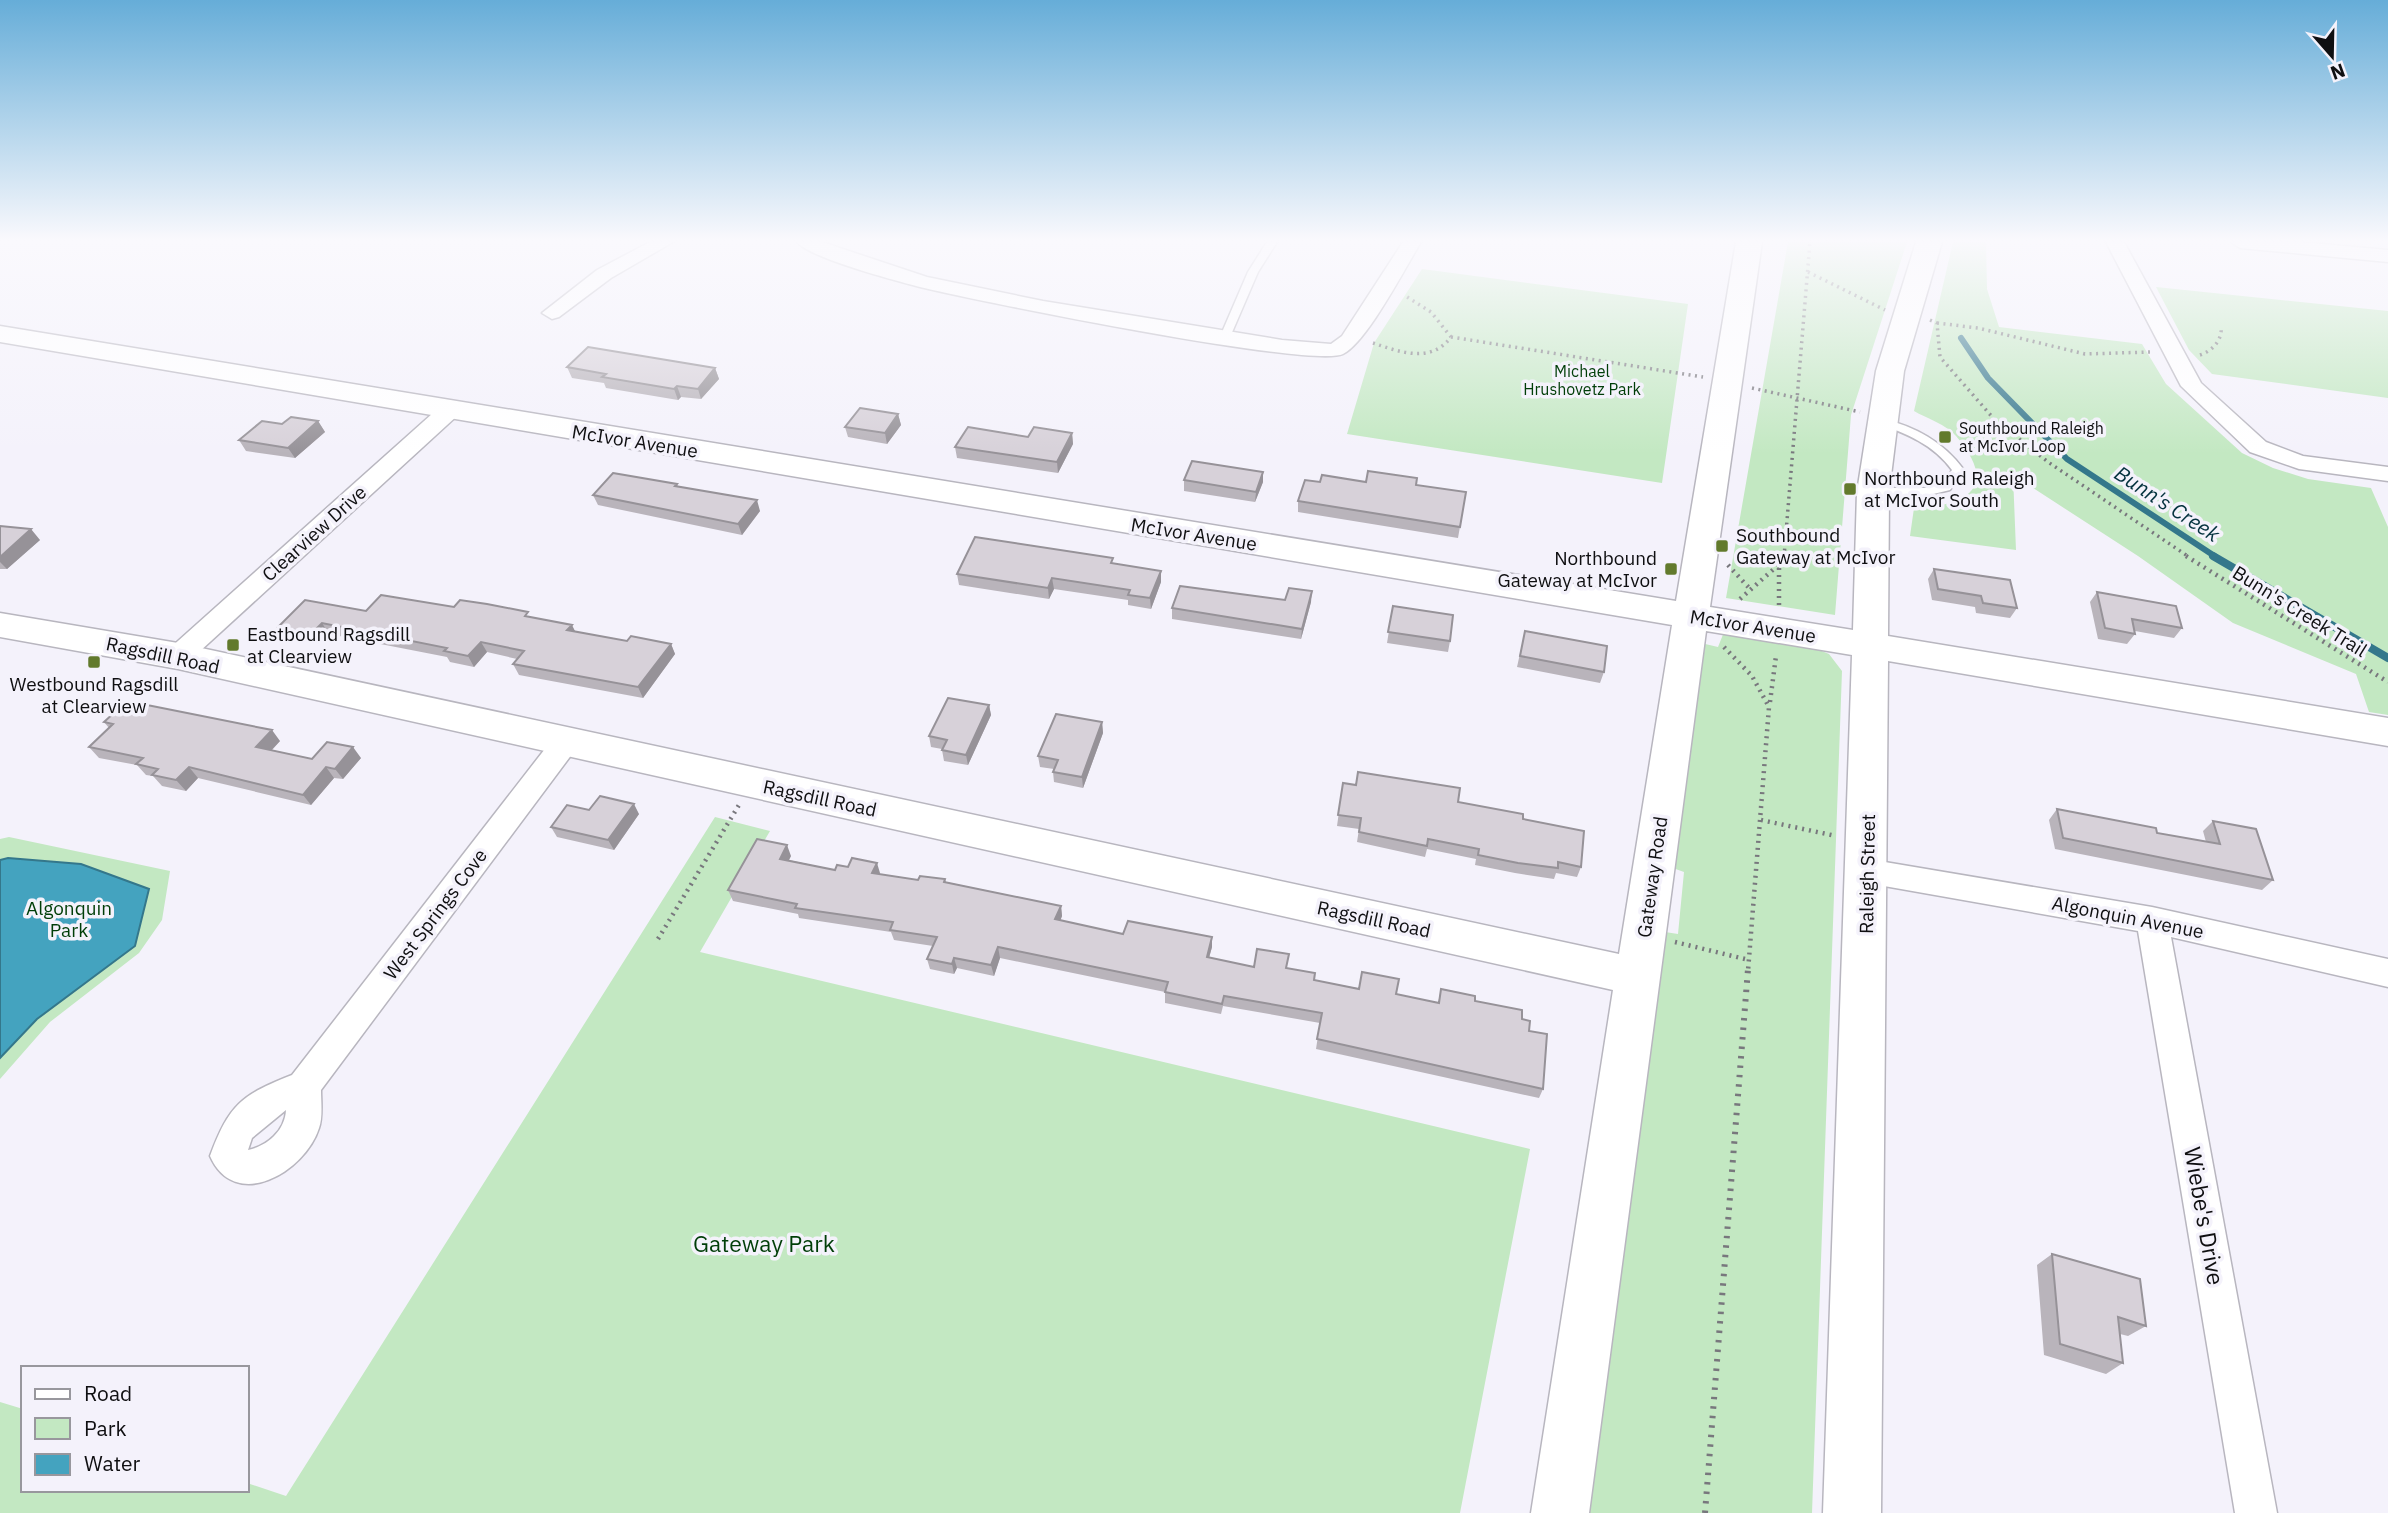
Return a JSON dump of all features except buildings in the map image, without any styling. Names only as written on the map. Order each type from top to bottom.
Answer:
[{"type":"street","points":[[1080,313],[1225,337],[1335,349],[1352,337],[1368,313]]},
{"type":"street","name":"Gateway Road","points":[[1560,1513],[1641,956],[1706,618],[1726,381],[1737,313]]},
{"type":"street","name":"Raleigh Street","points":[[1852,1513],[1867,857],[1872,492],[1890,371],[1918,313]]},
{"type":"street","points":[[2152,313],[2192,386],[2268,453],[2299,462],[2388,474]]},
{"type":"street","name":"McIvor Avenue","points":[[0,334],[2388,732]]},
{"type":"street","name":"Clearview Drive","points":[[178,656],[450,410]]},
{"type":"street","name":"Ragsdill Road","points":[[0,625],[178,656],[752,783],[1641,956]]},
{"type":"street","name":"West Springs Cove","points":[[304,1086],[565,743]]},
{"type":"street","name":"Algonquin Avenue","points":[[1867,857],[2388,973]]},
{"type":"street","name":"Wiebe's Drive","points":[[2152,919],[2256,1513]]},
{"type":"lane","points":[[1225,337],[1236,313]]},
{"type":"lane","points":[[1872,492],[1925,492],[1946,488],[1958,470],[1945,451],[1932,441],[1881,419]]},
{"type":"path","points":[[1432,313],[1451,337],[1726,381],[1881,419]]},
{"type":"path","points":[[1705,1513],[1769,707],[1752,676],[1720,642],[1706,618],[1727,609],[1784,560],[1804,313]]},
{"type":"path","points":[[1891,313],[1937,323],[1978,328],[2085,354],[2108,355],[2171,350],[2201,355],[2211,351],[2222,333],[2221,326]]},
{"type":"path","name":"Bunn's Creek Trail","points":[[1937,323],[1940,357],[1950,372],[1994,419],[2048,462],[2182,553],[2388,682]]},
{"type":"path","points":[[1352,337],[1396,351],[1422,354],[1441,350],[1451,337]]},
{"type":"path","points":[[1721,556],[1751,590]]},
{"type":"path","points":[[658,939],[752,783]]},
{"type":"path","points":[[1761,820],[1867,857]]},
{"type":"path","points":[[1641,956],[1749,960]]},
{"type":"green space","name":"Michael Hrushovetz Park","points":[[1394,313],[1687,313],[1662,483],[1347,434],[1374,343]]},
{"type":"green space","points":[[1776,313],[1884,313],[1851,415],[1835,615],[1726,598]]},
{"type":"green space","points":[[1937,313],[1994,313],[1999,327],[2142,344],[2166,384],[2242,453],[2273,468],[2308,479],[2371,488],[2388,527],[2388,715],[2369,712],[2356,674],[2233,623],[2138,556],[2013,475],[2016,550],[1910,536],[1914,508],[1950,503],[1963,498],[1972,490],[1976,480],[1969,453],[1956,436],[1942,425],[1914,411]]},
{"type":"green space","points":[[2169,313],[2388,313],[2388,398],[2212,374],[2189,350]]},
{"type":"green space","points":[[1724,632],[1807,645],[1829,654],[1842,671],[1812,1513],[1586,1513],[1665,932],[1678,934],[1684,872],[1670,867],[1701,643],[1718,647]]},
{"type":"green space","name":"Gateway Park","points":[[715,817],[770,831],[700,952],[1530,1149],[1460,1513],[0,1513],[0,1402],[21,1408],[21,1492],[248,1492],[248,1483],[286,1496]]},
{"type":"green space","name":"Algonquin Park","points":[[9,837],[170,871],[162,920],[139,953],[50,1022],[0,1079],[0,839]]},
{"type":"water","name":"Algonquin Park","points":[[8,858],[81,864],[149,889],[135,946],[37,1019],[0,1058],[0,860]]},
{"type":"waterway","name":"Bunn's Creek","points":[[1961,338],[1988,378],[2067,459],[2216,557]]},
{"type":"waterway","name":"Bunn's Creek","points":[[2213,556],[2388,658]]},
{"type":"place","name":"Southbound Raleigh at McIvor Loop","points":[[1945,437]]},
{"type":"place","name":"Northbound Raleigh at McIvor South","points":[[1850,489]]},
{"type":"place","name":"Southbound Gateway at McIvor","points":[[1722,546]]},
{"type":"place","name":"Northbound Gateway at McIvor","points":[[1671,569]]},
{"type":"place","name":"Eastbound Ragsdill at Clearview","points":[[233,645]]},
{"type":"place","name":"Westbound Ragsdill at Clearview","points":[[94,662]]}]
